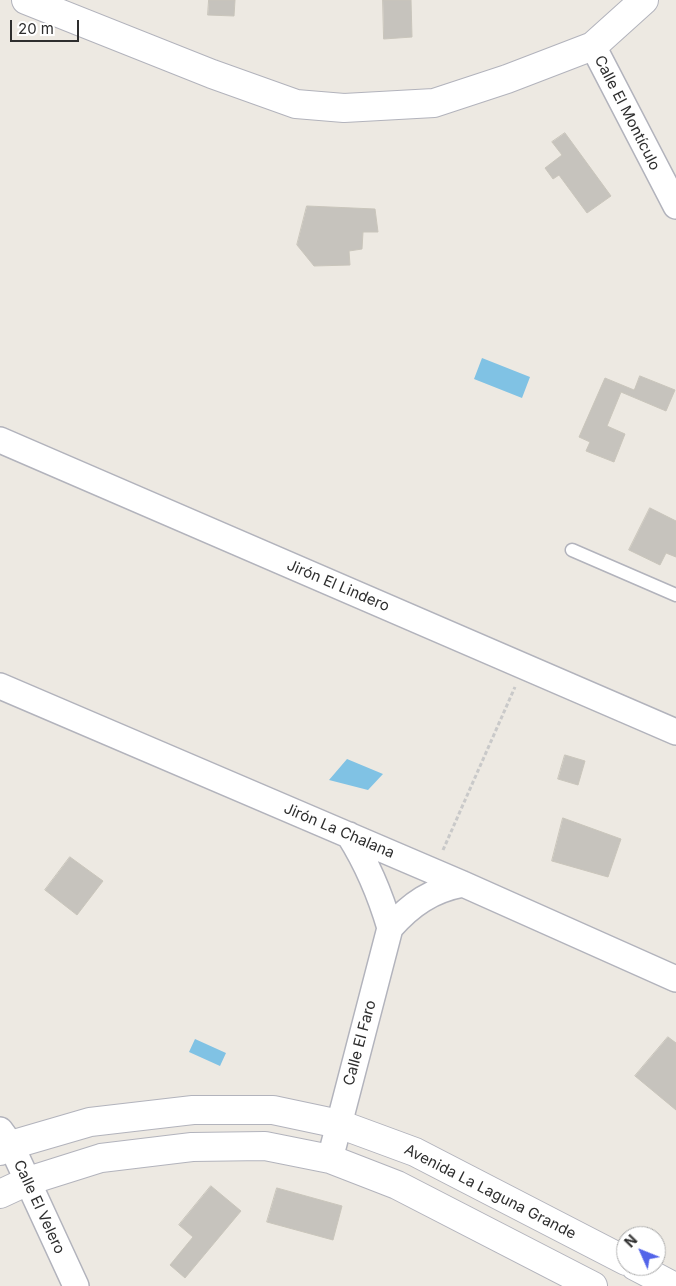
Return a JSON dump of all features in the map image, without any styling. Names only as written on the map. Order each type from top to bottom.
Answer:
[{"type":"street","points":[[26,0],[212,74],[296,104],[344,108],[434,103],[507,79],[593,46],[644,0]]},
{"type":"street","name":"Calle El Montículo","points":[[593,46],[676,206]]},
{"type":"street","name":"Jirón El Lindero","points":[[0,440],[676,732]]},
{"type":"street","name":"Jirón La Chalana","points":[[0,686],[463,884],[676,979]]},
{"type":"street","points":[[349,835],[363,856],[374,880],[390,928]]},
{"type":"street","name":"Calle El Faro","points":[[330,1159],[390,928],[401,915],[422,898],[446,887],[463,884]]},
{"type":"street","name":"Avenida La Laguna Grande","points":[[4,1142],[90,1122],[194,1110],[273,1110],[339,1124],[416,1152],[616,1256]]},
{"type":"street","name":"Calle El Velero","points":[[4,1142],[28,1181],[76,1286]]},
{"type":"street","points":[[0,1194],[28,1181],[101,1158],[192,1147],[265,1146],[330,1159],[397,1185],[594,1286]]},
{"type":"street","points":[[654,1276],[674,1286]]},
{"type":"lane","points":[[572,550],[676,595]]},
{"type":"path","points":[[433,871],[524,667]]},
{"type":"water","points":[[482,358],[530,377],[522,398],[474,379]]},
{"type":"water","points":[[347,759],[383,774],[368,790],[329,780]]},
{"type":"water","points":[[195,1039],[226,1053],[220,1066],[189,1052]]},
{"type":"building","points":[[209,0],[235,0],[234,16],[208,15]]},
{"type":"building","points":[[383,0],[411,0],[412,37],[384,39]]},
{"type":"building","points":[[565,133],[611,196],[587,213],[559,175],[553,179],[545,168],[562,155],[552,142]]},
{"type":"building","points":[[307,206],[375,209],[378,232],[363,232],[362,249],[349,251],[350,265],[314,266],[297,245]]},
{"type":"building","points":[[640,376],[675,390],[666,411],[621,392],[607,426],[625,434],[614,462],[586,451],[590,442],[579,437],[605,378],[634,390]]},
{"type":"building","points":[[650,508],[676,521],[676,557],[666,553],[660,565],[629,550]]},
{"type":"building","points":[[565,755],[585,761],[578,785],[558,779]]},
{"type":"building","points":[[563,818],[621,839],[608,877],[552,861]]},
{"type":"building","points":[[70,857],[103,881],[77,915],[45,890]]},
{"type":"building","points":[[668,1037],[676,1043],[676,1110],[635,1076]]},
{"type":"building","points":[[211,1186],[241,1211],[185,1278],[170,1265],[193,1237],[179,1225]]},
{"type":"building","points":[[277,1188],[342,1206],[333,1240],[267,1222]]}]
